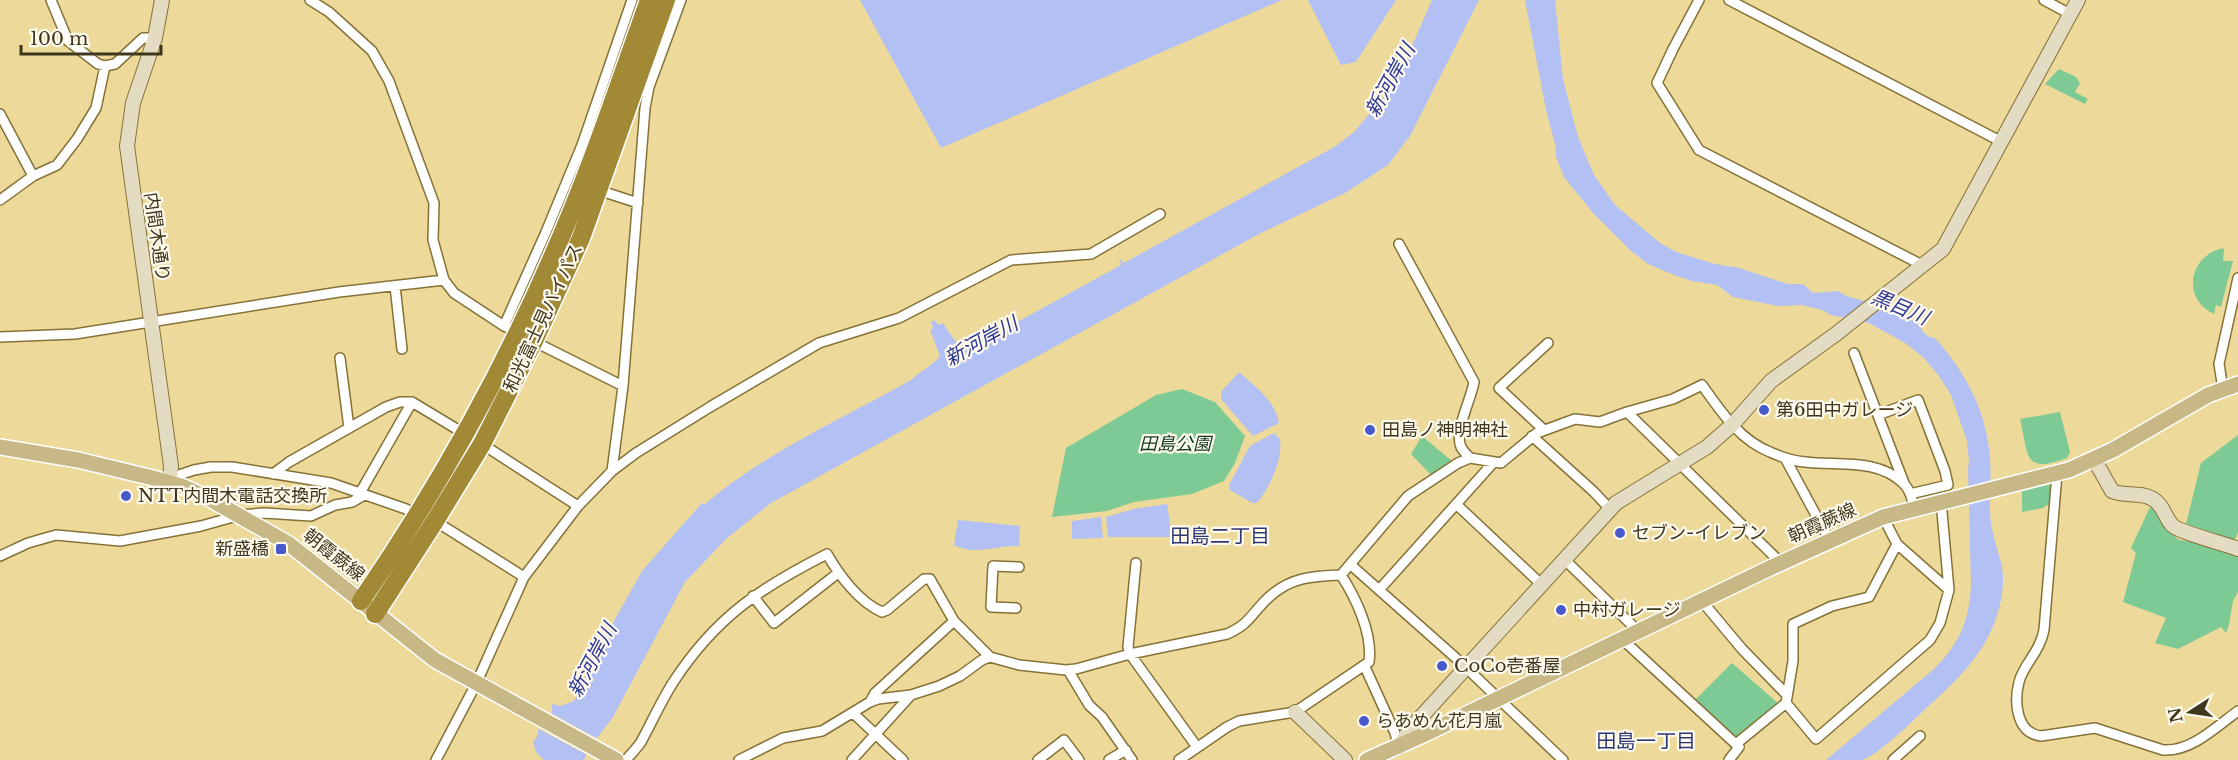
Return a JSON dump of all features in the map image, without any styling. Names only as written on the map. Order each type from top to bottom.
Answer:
[{"type":"highway","name":"和光富士見バイパス","points":[[375,614],[427,519],[465,434],[493,384],[511,329],[552,259],[649,0]]},
{"type":"highway","name":"和光富士見バイパス","points":[[361,601],[427,519],[482,444],[534,341],[581,238],[666,0]]},
{"type":"main road","name":"朝霞蕨線","points":[[1367,760],[1399,747],[1701,600],[1883,517],[1912,501],[1945,500],[2056,474],[2094,459],[2182,409],[2231,386]]},
{"type":"main road","name":"朝霞蕨線","points":[[0,447],[78,460],[170,483],[208,498],[289,544],[426,654],[616,760]]},
{"type":"street","points":[[51,0],[68,41],[98,64],[105,66],[115,64],[143,38],[155,38]]},
{"type":"street","name":"内間木通り","points":[[162,0],[155,38],[133,103],[127,147],[171,466],[170,483]]},
{"type":"street","points":[[310,0],[329,12],[372,51],[389,81],[434,203],[433,240],[444,280],[454,292],[511,329],[623,386]]},
{"type":"street","points":[[511,329],[546,232],[582,145],[632,0]]},
{"type":"street","points":[[612,471],[623,386],[647,96],[681,0]]},
{"type":"street","points":[[1699,0],[1672,49],[1657,83],[1699,150],[1924,266]]},
{"type":"street","points":[[1729,0],[2002,142]]},
{"type":"street","points":[[2044,0],[2070,14]]},
{"type":"street","points":[[1399,747],[1410,729],[1610,509],[1622,498],[1707,447],[1732,425],[1771,381],[1924,266],[1946,245],[2078,0]]},
{"type":"street","points":[[0,200],[33,176],[57,165],[77,139],[96,108],[105,66]]},
{"type":"street","points":[[0,114],[33,176]]},
{"type":"street","points":[[598,190],[638,203]]},
{"type":"street","points":[[436,760],[480,686],[524,576],[578,506],[612,471],[663,435],[819,344],[899,318],[1011,260],[1091,254],[1160,214]]},
{"type":"street","points":[[1399,244],[1474,382],[1472,396],[1460,427],[1460,445],[1470,458]]},
{"type":"street","points":[[2231,386],[2218,364],[2238,278]]},
{"type":"street","points":[[0,337],[75,334],[339,292],[444,280]]},
{"type":"street","points":[[395,286],[402,349]]},
{"type":"street","points":[[1544,430],[1499,388],[1548,344]]},
{"type":"street","points":[[1854,353],[1904,483],[1912,501],[1948,485],[1945,471],[1918,400],[1878,415]]},
{"type":"street","points":[[340,358],[349,428]]},
{"type":"street","points":[[626,760],[640,743],[663,699],[691,657],[723,622],[753,596],[778,579],[827,554],[838,573],[875,609],[882,612],[887,610],[924,579],[930,579],[954,621],[990,657],[1019,665],[1068,670],[1130,654],[1227,634],[1250,621],[1267,599],[1277,591],[1299,579],[1313,575],[1341,575],[1407,496],[1458,463],[1470,458],[1501,463],[1532,436],[1544,430],[1575,419],[1599,422],[1673,399],[1702,385],[1732,425],[1759,447],[1785,458],[1806,462],[1870,467],[1886,471],[1904,483]]},
{"type":"street","points":[[273,474],[289,462],[386,407],[400,402],[412,402],[465,434]]},
{"type":"street","points":[[0,556],[28,543],[56,535],[131,540],[201,526],[240,515],[264,513],[311,516],[335,505],[352,502],[362,494],[412,402]]},
{"type":"street","points":[[1627,412],[1781,563]]},
{"type":"street","points":[[1532,436],[1610,509]]},
{"type":"street","points":[[482,444],[578,506]]},
{"type":"street","points":[[1785,458],[1830,541]]},
{"type":"street","points":[[2094,459],[2112,491],[2117,494],[2144,495],[2153,499],[2163,507],[2172,525],[2183,532],[2238,549]]},
{"type":"street","points":[[1379,590],[1493,463]]},
{"type":"street","points":[[170,483],[179,475],[211,467],[226,466],[331,483],[406,509],[427,519],[524,576]]},
{"type":"street","points":[[2056,474],[2042,643],[2019,680],[2017,711],[2022,727],[2033,735],[2041,736],[2095,728],[2163,750],[2173,751],[2192,743],[2238,711]]},
{"type":"street","points":[[1701,600],[1787,699],[1816,739],[1930,640],[1940,623],[1949,590],[1945,500]]},
{"type":"street","points":[[1456,504],[1541,584]]},
{"type":"street","points":[[1883,517],[1897,544],[1949,590]]},
{"type":"street","points":[[1736,744],[1787,699],[1793,661],[1793,624],[1832,606],[1869,597],[1897,544]]},
{"type":"street","points":[[1564,559],[1638,631]]},
{"type":"street","points":[[1136,563],[1128,647],[1130,654],[1197,747]]},
{"type":"street","points":[[1351,565],[1466,667],[1563,760]]},
{"type":"street","points":[[1016,608],[991,606],[993,566],[1019,567]]},
{"type":"street","points":[[753,596],[774,623],[838,573]]},
{"type":"street","points":[[1179,760],[1227,726],[1239,721],[1295,712],[1365,667],[1370,655],[1366,632],[1359,609],[1341,575]]},
{"type":"street","points":[[870,702],[875,693],[954,621]]},
{"type":"street","points":[[1622,639],[1739,747],[1729,760]]},
{"type":"street","points":[[739,760],[783,738],[822,731],[870,702],[911,695],[960,676],[990,657]]},
{"type":"street","points":[[1365,667],[1399,747]]},
{"type":"street","points":[[1068,670],[1089,705],[1102,717],[1132,760]]},
{"type":"street","points":[[852,760],[911,695]]},
{"type":"street","points":[[1295,712],[1345,760]]},
{"type":"street","points":[[853,713],[903,760]]},
{"type":"street","points":[[1893,760],[1920,736]]},
{"type":"street","points":[[1038,760],[1064,740],[1079,760]]},
{"type":"street","points":[[1109,760],[1126,750]]},
{"type":"green space","points":[[2059,69],[2076,77],[2080,83],[2075,92],[2088,99],[2085,104],[2045,84]]},
{"type":"green space","points":[[2224,248],[2223,261],[2233,261],[2221,307],[2216,305],[2214,314],[2203,307],[2196,298],[2193,288],[2194,277],[2203,259],[2212,252]]},
{"type":"green space","name":"田島公園","points":[[1182,389],[1215,402],[1245,436],[1235,463],[1224,481],[1192,494],[1134,502],[1107,511],[1052,517],[1066,448],[1156,395]]},
{"type":"green space","points":[[2060,412],[2070,452],[2067,458],[2042,464],[2035,463],[2027,452],[2020,419]]},
{"type":"green space","points":[[2238,435],[2238,532],[2235,540],[2186,524],[2201,463]]},
{"type":"green space","points":[[1422,436],[1452,461],[1431,475],[1411,454]]},
{"type":"green space","points":[[2054,483],[2053,501],[2043,508],[2022,512],[2022,491]]},
{"type":"green space","points":[[2150,507],[2157,512],[2166,529],[2179,540],[2198,543],[2238,557],[2238,592],[2233,601],[2226,633],[2221,627],[2178,649],[2155,643],[2166,618],[2123,602],[2136,553],[2131,548]]},
{"type":"green space","points":[[1732,663],[1779,704],[1736,738],[1694,701]]},
{"type":"water","points":[[860,0],[1282,0],[941,148]]},
{"type":"water","points":[[1308,0],[1396,0],[1356,62],[1341,65]]},
{"type":"water","name":"新河岸川","points":[[1432,0],[1479,0],[1410,136],[1388,165],[1345,193],[1259,234],[771,503],[726,539],[685,582],[613,717],[584,760],[544,760],[536,752],[533,742],[537,737],[539,726],[552,713],[552,704],[560,706],[574,701],[609,630],[642,571],[702,503],[705,504],[753,468],[779,452],[911,380],[931,365],[940,356],[930,330],[933,328],[931,322],[934,320],[939,325],[943,323],[955,341],[964,345],[994,335],[1121,265],[1119,258],[1124,263],[1336,146],[1354,132],[1383,98],[1402,69]]},
{"type":"water","points":[[1525,0],[1555,0],[1563,79],[1578,137],[1594,175],[1615,205],[1660,243],[1676,252],[1715,264],[1739,268],[1788,284],[1803,284],[1813,293],[1838,291],[1846,296],[1889,308],[1922,325],[1922,331],[1929,337],[1935,338],[1946,351],[1973,394],[1988,442],[1991,523],[2003,574],[2002,594],[1997,615],[1982,647],[1964,671],[1902,731],[1868,758],[1826,760],[1934,669],[1957,640],[1968,610],[1971,585],[1969,461],[1967,441],[1951,395],[1923,357],[1905,343],[1869,323],[1831,315],[1802,305],[1778,306],[1733,297],[1717,285],[1692,281],[1648,264],[1631,251],[1593,213],[1564,177],[1556,157]]},
{"type":"water","points":[[1239,372],[1269,401],[1279,423],[1253,436],[1221,399],[1221,392]]},
{"type":"water","points":[[1274,433],[1280,439],[1280,456],[1271,481],[1262,497],[1257,503],[1252,503],[1230,490],[1229,485],[1250,446]]},
{"type":"water","points":[[1167,504],[1172,537],[1108,537],[1106,517],[1134,509]]},
{"type":"water","points":[[1101,517],[1103,538],[1072,539],[1072,521]]},
{"type":"water","points":[[958,520],[1020,526],[1019,546],[978,550],[961,548],[954,545]]},
{"type":"pier","points":[[549,712],[598,739],[589,756],[535,727]]},
{"type":"place","name":"第6田中ガレージ","points":[[1764,410]]},
{"type":"place","name":"田島ノ神明神社","points":[[1370,430]]},
{"type":"place","name":"NTT内間木電話交換所","points":[[126,496]]},
{"type":"place","name":"セブン-イレブン","points":[[1620,533]]},
{"type":"place","name":"新盛橋","points":[[281,549]]},
{"type":"place","name":"中村ガレージ","points":[[1561,610]]},
{"type":"place","name":"CoCo壱番屋","points":[[1442,666]]},
{"type":"place","name":"らあめん花月嵐","points":[[1364,721]]},
{"type":"district","name":"田島二丁目","points":[[1220,536]]},
{"type":"district","name":"田島一丁目","points":[[1646,741]]},
{"type":"water label","name":"黒目川","points":[[1900,307]]}]
